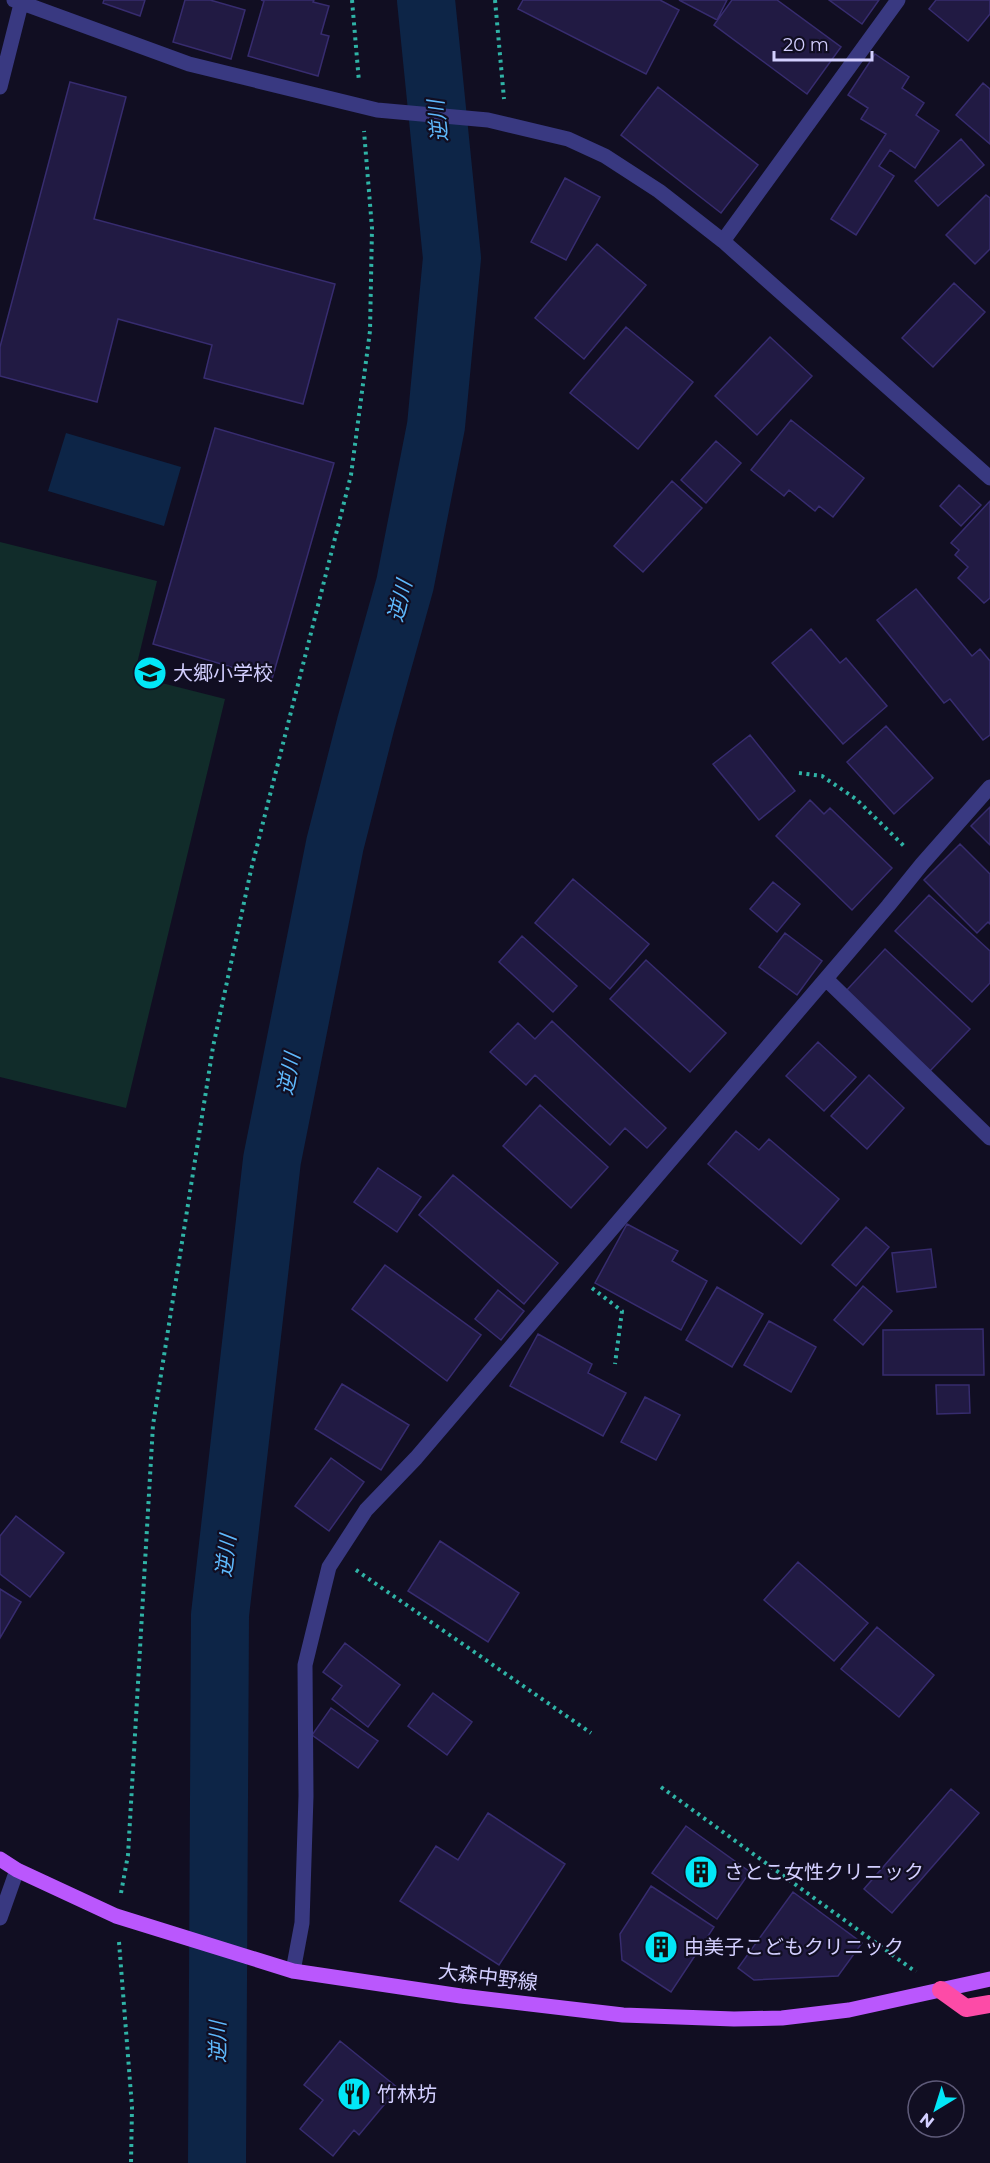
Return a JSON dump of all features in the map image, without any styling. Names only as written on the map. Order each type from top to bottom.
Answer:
[{"type":"highway","points":[[941,1990],[966,2008],[990,2004]]},
{"type":"main road","name":"大森中野線","points":[[0,1859],[17,1870],[116,1916],[293,1971],[461,1996],[611,2013],[734,2019],[782,2018],[849,2010],[990,1979]]},
{"type":"street","points":[[723,241],[898,0]]},
{"type":"street","points":[[0,87],[17,2],[189,64],[377,110],[488,120],[568,138],[605,156],[659,191],[723,241],[990,478]]},
{"type":"street","points":[[293,1971],[302,1923],[306,1796],[305,1665],[329,1567],[335,1556],[366,1510],[416,1458],[922,864],[990,788]]},
{"type":"street","points":[[826,979],[990,1138]]},
{"type":"street","points":[[0,1918],[17,1870]]},
{"type":"path","points":[[131,2163],[132,2107],[116,1916],[128,1855],[153,1425],[213,1047],[251,870],[351,475],[370,331],[372,228],[352,0]]},
{"type":"path","points":[[495,0],[506,124]]},
{"type":"path","points":[[799,773],[822,776],[856,799],[922,864]]},
{"type":"path","points":[[574,1274],[622,1311],[615,1364]]},
{"type":"path","points":[[335,1556],[591,1733]]},
{"type":"path","points":[[661,1787],[941,1990]]},
{"type":"green space","points":[[0,542],[157,581],[134,676],[225,699],[126,1108],[0,1077]]},
{"type":"water","points":[[66,433],[181,467],[164,526],[48,491]]},
{"type":"building","points":[[104,0],[145,0],[140,16],[103,3]]},
{"type":"building","points":[[185,0],[210,0],[245,10],[231,59],[173,42]]},
{"type":"building","points":[[261,0],[314,0],[313,2],[329,6],[321,34],[329,36],[318,76],[248,56],[264,1]]},
{"type":"building","points":[[523,0],[660,0],[679,10],[646,74],[518,9]]},
{"type":"building","points":[[679,0],[727,0],[717,20]]},
{"type":"building","points":[[732,0],[777,0],[841,47],[807,94],[714,25]]},
{"type":"building","points":[[829,0],[879,0],[862,24]]},
{"type":"building","points":[[936,0],[990,0],[990,14],[968,41],[929,9]]},
{"type":"building","points":[[875,54],[909,77],[902,88],[924,103],[916,115],[939,131],[915,168],[890,150],[879,166],[894,176],[856,235],[831,219],[886,134],[861,119],[868,108],[848,95]]},
{"type":"building","points":[[70,82],[126,97],[94,219],[335,284],[303,404],[204,378],[212,345],[118,319],[97,402],[0,376],[0,347]]},
{"type":"building","points":[[983,83],[990,89],[990,144],[956,115]]},
{"type":"building","points":[[658,87],[758,165],[721,213],[621,135]]},
{"type":"building","points":[[961,139],[984,165],[938,206],[915,181]]},
{"type":"building","points":[[565,178],[600,197],[566,260],[531,242]]},
{"type":"building","points":[[986,195],[990,198],[990,249],[975,264],[946,235]]},
{"type":"building","points":[[597,244],[646,285],[584,359],[535,318]]},
{"type":"building","points":[[954,283],[985,312],[933,367],[902,338]]},
{"type":"building","points":[[626,327],[693,382],[638,449],[570,393]]},
{"type":"building","points":[[770,337],[812,376],[757,435],[715,396]]},
{"type":"building","points":[[791,420],[864,478],[833,517],[819,506],[815,511],[789,490],[784,496],[751,470]]},
{"type":"building","points":[[215,428],[334,463],[272,679],[153,644]]},
{"type":"building","points":[[716,441],[741,463],[706,503],[681,480]]},
{"type":"building","points":[[672,481],[702,508],[643,572],[614,546]]},
{"type":"building","points":[[959,485],[981,505],[961,526],[940,506]]},
{"type":"building","points":[[990,501],[990,598],[984,603],[958,578],[968,567],[955,555],[959,550],[951,543]]},
{"type":"building","points":[[916,589],[972,656],[980,649],[990,661],[990,735],[983,740],[950,699],[944,703],[877,620]]},
{"type":"building","points":[[811,629],[840,663],[846,658],[887,706],[843,744],[772,663]]},
{"type":"building","points":[[886,726],[933,778],[894,814],[847,762]]},
{"type":"building","points":[[750,735],[795,791],[759,820],[713,764]]},
{"type":"building","points":[[810,800],[824,814],[830,808],[892,868],[852,910],[776,836]]},
{"type":"building","points":[[990,807],[990,845],[971,826]]},
{"type":"building","points":[[960,844],[990,874],[990,924],[988,922],[977,933],[924,880]]},
{"type":"building","points":[[573,879],[649,944],[610,989],[535,923]]},
{"type":"building","points":[[773,882],[800,904],[777,932],[750,909]]},
{"type":"building","points":[[929,895],[990,951],[990,983],[972,1002],[895,931]]},
{"type":"building","points":[[785,933],[822,961],[797,995],[759,967]]},
{"type":"building","points":[[522,936],[577,986],[553,1012],[499,962]]},
{"type":"building","points":[[885,949],[970,1029],[930,1071],[845,992]]},
{"type":"building","points":[[646,960],[726,1033],[690,1072],[610,999]]},
{"type":"building","points":[[552,1021],[666,1128],[647,1148],[625,1128],[610,1145],[535,1075],[526,1085],[490,1052],[518,1023],[535,1039]]},
{"type":"building","points":[[818,1042],[856,1077],[824,1111],[786,1076]]},
{"type":"building","points":[[869,1075],[904,1108],[867,1149],[831,1116]]},
{"type":"building","points":[[540,1105],[608,1167],[571,1208],[503,1146]]},
{"type":"building","points":[[736,1131],[759,1150],[769,1139],[839,1199],[801,1244],[708,1164]]},
{"type":"building","points":[[378,1168],[421,1197],[397,1232],[354,1202]]},
{"type":"building","points":[[453,1175],[558,1263],[524,1304],[419,1215]]},
{"type":"building","points":[[627,1224],[678,1251],[672,1261],[707,1281],[681,1330],[595,1283]]},
{"type":"building","points":[[866,1227],[889,1247],[856,1286],[832,1265]]},
{"type":"building","points":[[931,1249],[936,1287],[897,1292],[892,1253]]},
{"type":"building","points":[[385,1265],[481,1335],[447,1381],[352,1309]]},
{"type":"building","points":[[863,1286],[892,1311],[863,1345],[834,1320]]},
{"type":"building","points":[[717,1287],[763,1314],[732,1367],[686,1340]]},
{"type":"building","points":[[498,1290],[524,1311],[501,1340],[475,1319]]},
{"type":"building","points":[[769,1321],[816,1347],[791,1392],[744,1365]]},
{"type":"building","points":[[983,1329],[984,1375],[883,1375],[883,1330]]},
{"type":"building","points":[[538,1334],[592,1364],[588,1373],[626,1393],[603,1436],[510,1386]]},
{"type":"building","points":[[342,1384],[409,1425],[381,1470],[315,1429]]},
{"type":"building","points":[[936,1385],[969,1385],[970,1413],[937,1414]]},
{"type":"building","points":[[645,1397],[680,1415],[656,1460],[621,1442]]},
{"type":"building","points":[[331,1458],[364,1482],[329,1531],[295,1506]]},
{"type":"building","points":[[16,1516],[64,1553],[30,1597],[0,1574],[0,1536]]},
{"type":"building","points":[[440,1541],[519,1593],[488,1642],[408,1591]]},
{"type":"building","points":[[798,1562],[868,1623],[834,1661],[764,1600]]},
{"type":"building","points":[[0,1589],[21,1602],[0,1638]]},
{"type":"building","points":[[877,1627],[934,1675],[899,1717],[841,1669]]},
{"type":"building","points":[[345,1643],[400,1685],[368,1727],[332,1699],[342,1686],[323,1672]]},
{"type":"building","points":[[433,1693],[472,1722],[447,1755],[408,1726]]},
{"type":"building","points":[[331,1708],[378,1741],[358,1768],[312,1735]]},
{"type":"building","points":[[951,1789],[979,1813],[892,1913],[864,1889]]},
{"type":"building","points":[[488,1813],[565,1864],[499,1965],[400,1901],[436,1846],[458,1860]]},
{"type":"building","name":"さとこ女性クリニック","points":[[686,1826],[750,1872],[717,1919],[652,1873]]},
{"type":"building","name":"由美子こどもクリニック","points":[[651,1886],[714,1927],[671,1992],[622,1960],[620,1934]]},
{"type":"building","points":[[793,1892],[862,1943],[838,1976],[754,1980],[738,1968]]},
{"type":"building","name":"竹林坊","points":[[340,2041],[398,2088],[359,2135],[354,2130],[333,2156],[300,2129],[323,2100],[304,2085]]},
{"type":"waterway","name":"逆川","points":[[217,2163],[220,1615],[272,1160],[335,844],[405,584],[436,426],[452,258],[426,0]]},
{"type":"place","name":"大郷小学校","points":[[150,673]]},
{"type":"place","name":"さとこ女性クリニック","points":[[701,1872]]},
{"type":"place","name":"由美子こどもクリニック","points":[[661,1947]]},
{"type":"place","name":"竹林坊","points":[[354,2094]]}]
